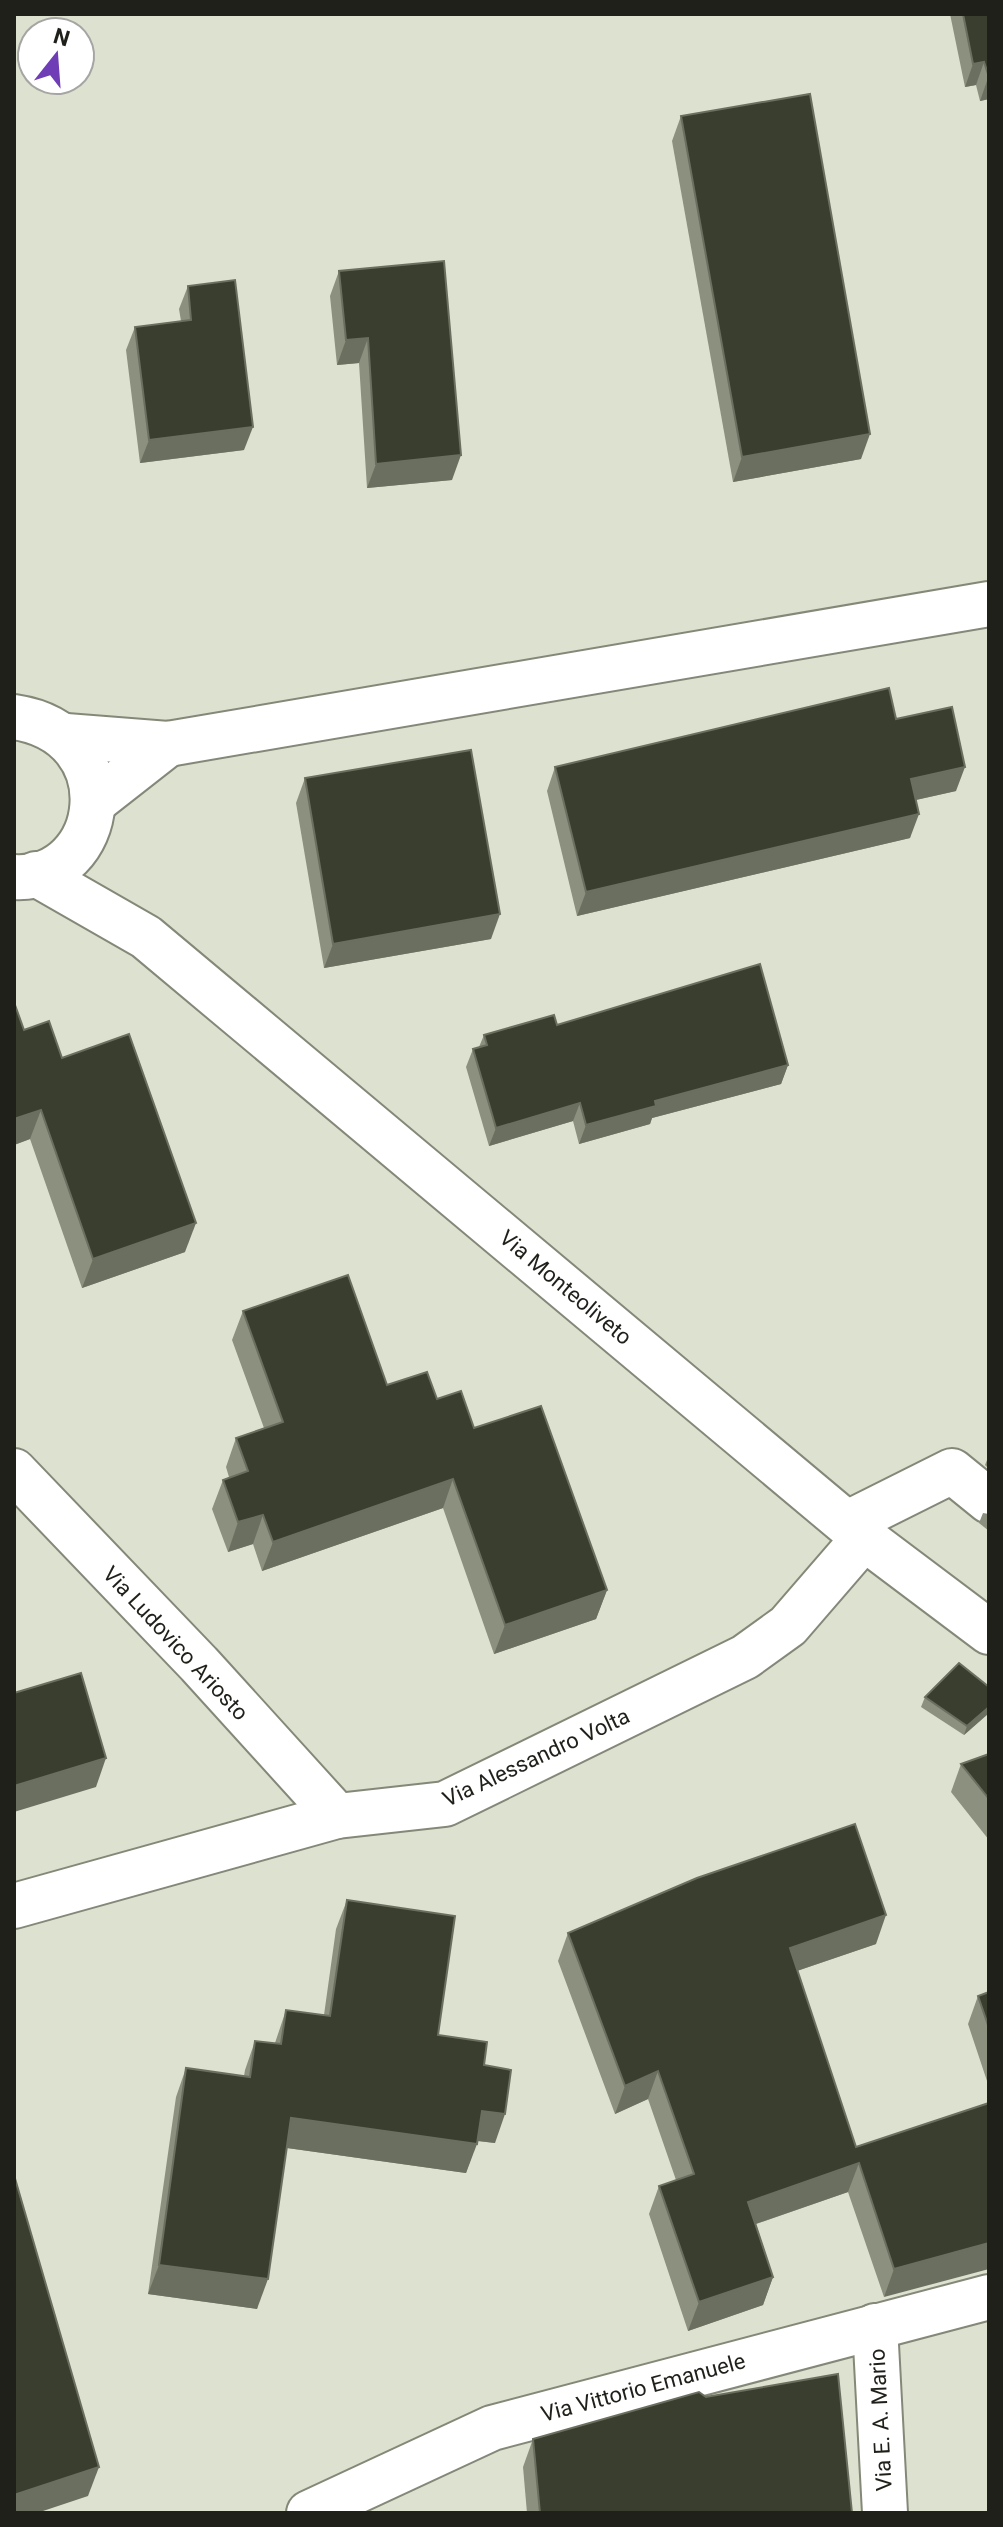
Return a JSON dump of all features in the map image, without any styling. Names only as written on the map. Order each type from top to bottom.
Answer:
[{"type":"street","points":[[17,716],[41,722],[66,736],[168,744],[989,604]]},
{"type":"street","name":"Via Monteoliveto","points":[[66,736],[91,775],[87,822],[93,868],[146,937],[856,1530],[989,1632]]},
{"type":"street","points":[[25,876],[53,869],[87,822],[168,744]]},
{"type":"street","name":"Via Monteoliveto","points":[[25,876],[146,937]]},
{"type":"street","name":"Via Ludovico Ariosto","points":[[14,1471],[199,1664],[337,1816]]},
{"type":"street","points":[[856,1530],[952,1471],[989,1501]]},
{"type":"street","name":"Via Alessandro Volta","points":[[14,1906],[337,1816],[445,1804],[745,1657],[788,1626],[856,1530]]},
{"type":"street","name":"Via Vittorio Emanuele","points":[[309,2513],[492,2428],[989,2297]]},
{"type":"street","name":"Via E. A. Mario","points":[[875,2326],[885,2513]]},
{"type":"building","points":[[963,14],[989,14],[989,77],[984,62],[973,64]]},
{"type":"building","points":[[810,94],[870,434],[742,457],[681,116]]},
{"type":"building","points":[[444,261],[461,455],[376,464],[368,338],[346,340],[339,271]]},
{"type":"building","points":[[235,280],[253,427],[149,440],[135,327],[191,320],[188,286]]},
{"type":"building","points":[[889,688],[896,719],[952,707],[965,767],[911,779],[919,814],[586,892],[555,767]]},
{"type":"building","points":[[471,750],[500,914],[333,944],[305,778]]},
{"type":"building","points":[[760,964],[788,1065],[655,1101],[656,1106],[586,1125],[580,1103],[496,1128],[473,1049],[487,1045],[484,1035],[554,1015],[557,1025]]},
{"type":"building","points":[[14,1005],[24,1030],[49,1021],[62,1058],[129,1034],[196,1223],[93,1259],[41,1110],[14,1119]]},
{"type":"building","points":[[348,1275],[387,1385],[427,1372],[437,1399],[461,1391],[474,1428],[541,1406],[607,1590],[505,1625],[453,1479],[273,1542],[263,1515],[238,1522],[223,1480],[248,1471],[236,1438],[283,1422],[243,1311]]},
{"type":"building","points":[[959,1663],[989,1687],[989,1707],[967,1726],[925,1697]]},
{"type":"building","points":[[81,1673],[106,1758],[14,1786],[14,1693]]},
{"type":"building","points":[[989,1754],[989,1799],[961,1764]]},
{"type":"building","points":[[855,1824],[886,1915],[790,1948],[856,2147],[989,2103],[989,2243],[894,2269],[859,2163],[748,2202],[773,2277],[699,2302],[659,2186],[694,2174],[658,2071],[625,2086],[568,1933],[697,1878]]},
{"type":"building","points":[[347,1900],[455,1916],[438,2035],[487,2042],[484,2065],[511,2070],[505,2114],[482,2111],[477,2144],[291,2118],[268,2279],[159,2265],[186,2068],[250,2077],[255,2041],[281,2044],[286,2010],[330,2016]]},
{"type":"building","points":[[989,1992],[989,2028],[978,1996]]},
{"type":"building","points":[[14,2175],[99,2467],[14,2495]]},
{"type":"building","points":[[838,2374],[852,2513],[540,2513],[533,2439],[699,2392],[706,2397]]}]
